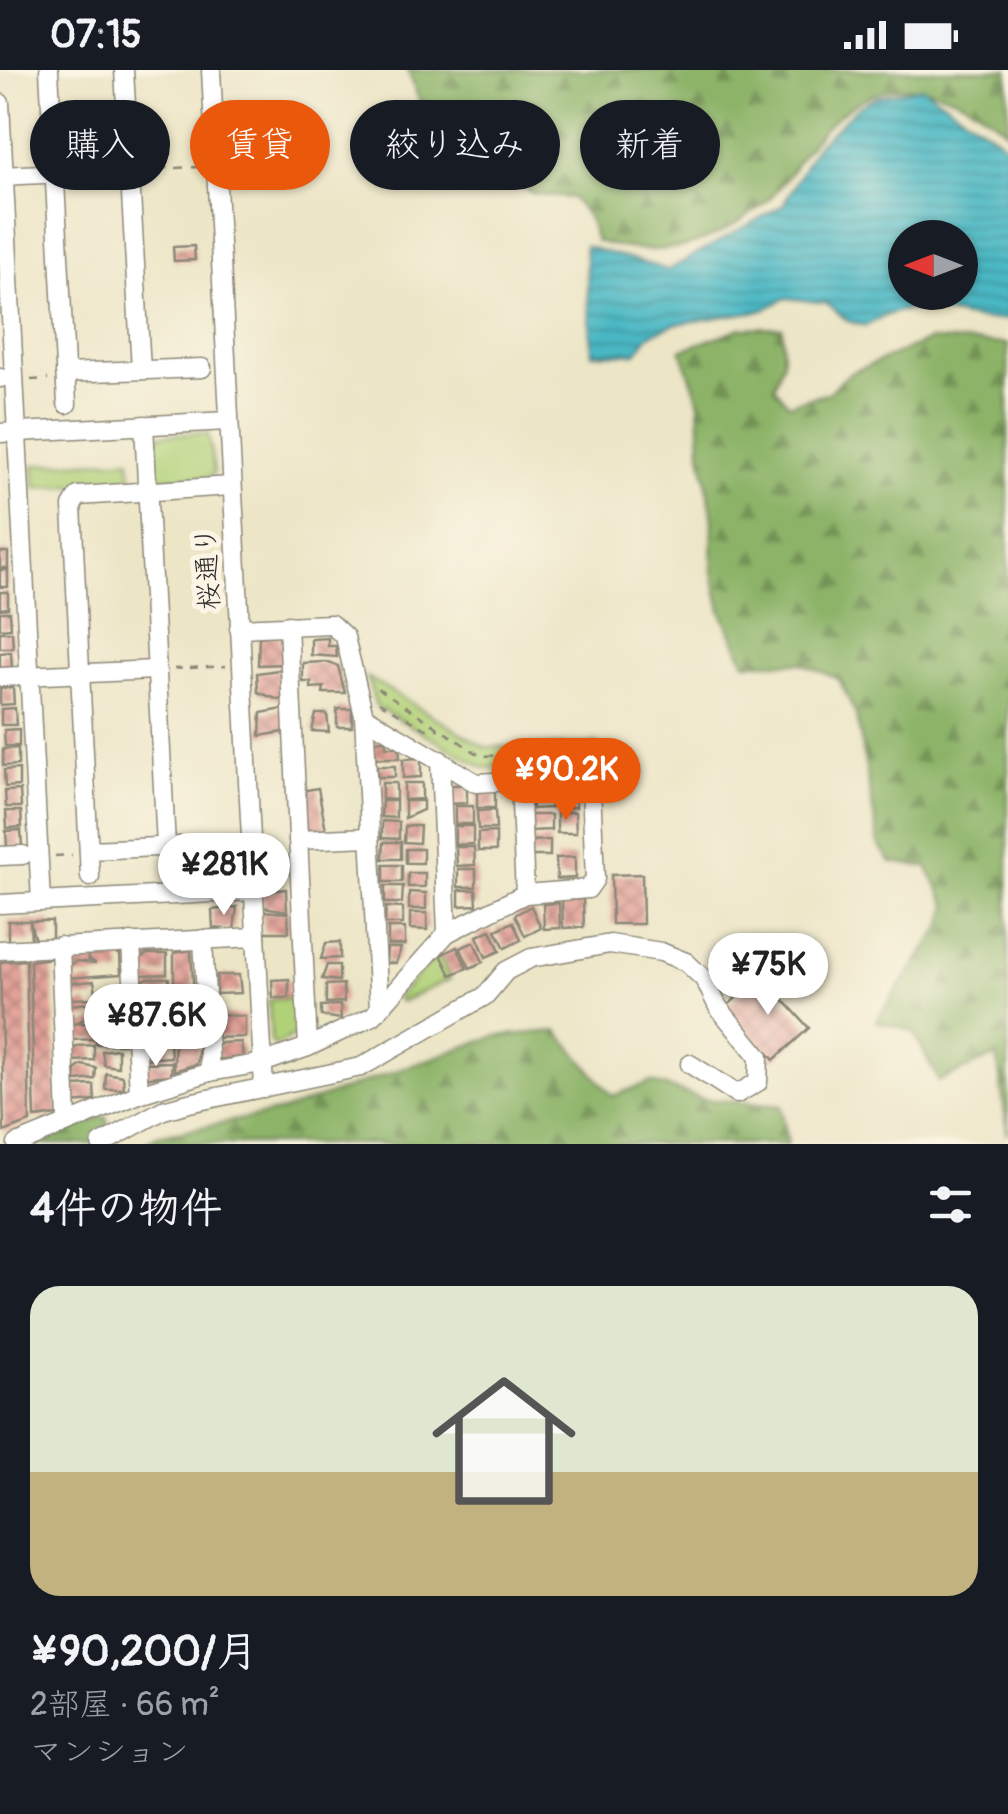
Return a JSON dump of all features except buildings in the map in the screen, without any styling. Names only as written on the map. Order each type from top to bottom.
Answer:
[{"type":"street","points":[[49,70],[50,100]]},
{"type":"street","points":[[124,70],[126,100]]},
{"type":"street","name":"桜通り","points":[[211,70],[264,1088]]},
{"type":"street","points":[[0,103],[8,432],[20,499],[41,902]]},
{"type":"street","points":[[2,176],[30,174]]},
{"type":"street","points":[[55,190],[66,404]]},
{"type":"street","points":[[130,190],[140,370]]},
{"type":"street","points":[[65,376],[202,368]]},
{"type":"street","points":[[8,432],[228,421]]},
{"type":"street","points":[[144,425],[166,846]]},
{"type":"street","points":[[90,878],[85,852],[72,506],[78,496],[231,486]]},
{"type":"street","points":[[0,500],[20,499]]},
{"type":"street","points":[[239,628],[331,624],[344,637],[364,716],[379,1009]]},
{"type":"street","points":[[288,625],[308,1046]]},
{"type":"street","points":[[0,678],[155,670]]},
{"type":"street","points":[[17,1144],[67,1120],[138,1094],[210,1072],[262,1063],[308,1046],[373,1016],[447,933],[526,894],[588,889],[594,879],[591,788],[580,777],[476,782],[364,716]]},
{"type":"street","points":[[440,760],[447,933]]},
{"type":"street","points":[[520,780],[526,894]]},
{"type":"street","points":[[298,840],[370,837]]},
{"type":"street","points":[[85,852],[226,844]]},
{"type":"street","points":[[0,856],[23,855]]},
{"type":"street","points":[[0,904],[254,891]]},
{"type":"street","points":[[0,950],[256,936]]},
{"type":"street","points":[[203,940],[210,1072]]},
{"type":"street","points":[[131,942],[138,1094]]},
{"type":"street","points":[[102,1144],[163,1110],[361,1066],[485,996],[506,971],[531,958],[610,944],[630,944],[686,962],[705,980],[718,1007],[760,1058],[762,1069],[758,1082],[737,1094],[690,1064]]},
{"type":"street","points":[[60,946],[67,1120]]},
{"type":"path","points":[[25,380],[65,376]]},
{"type":"path","points":[[180,668],[227,666]]},
{"type":"path","points":[[378,688],[482,756],[582,752]]},
{"type":"path","points":[[368,696],[426,729],[440,729]]},
{"type":"path","points":[[49,856],[85,852]]},
{"type":"green space","points":[[408,70],[1008,70],[1008,131],[953,97],[927,89],[901,88],[875,94],[851,106],[827,126],[773,195],[740,221],[682,247],[641,250],[596,241],[588,217],[572,198],[527,190],[560,190],[560,100],[419,100]]},
{"type":"green space","points":[[782,327],[783,361],[774,387],[789,404],[828,393],[850,373],[930,340],[1008,344],[1008,1135],[997,1056],[939,1081],[913,1031],[876,1021],[942,926],[948,906],[927,867],[891,862],[879,845],[857,717],[839,679],[801,663],[745,663],[721,610],[712,569],[713,519],[701,452],[699,400],[681,350],[741,328]]},
{"type":"green space","points":[[208,433],[214,472],[210,477],[162,479],[154,472],[153,443],[160,435]]},
{"type":"green space","points":[[130,459],[131,482],[35,488],[34,465]]},
{"type":"green space","points":[[367,677],[485,747],[597,744],[599,764],[484,768],[376,706]]},
{"type":"green space","points":[[438,953],[450,979],[401,1002],[397,998]]},
{"type":"green space","points":[[299,998],[300,1032],[276,1046],[271,1042],[269,1000]]},
{"type":"green space","points":[[558,1031],[612,1096],[651,1082],[703,1099],[781,1106],[788,1144],[144,1144],[157,1136],[283,1111],[495,1036]]},
{"type":"green space","points":[[106,1116],[110,1131],[89,1144],[28,1144]]},
{"type":"water","points":[[922,87],[1002,141],[1008,151],[1008,319],[968,318],[928,310],[978,310],[978,220],[888,220],[888,310],[905,310],[866,326],[848,321],[827,303],[786,298],[764,310],[675,324],[649,335],[636,353],[592,354],[585,246],[668,270],[783,205],[816,146],[858,107],[876,97]]}]
